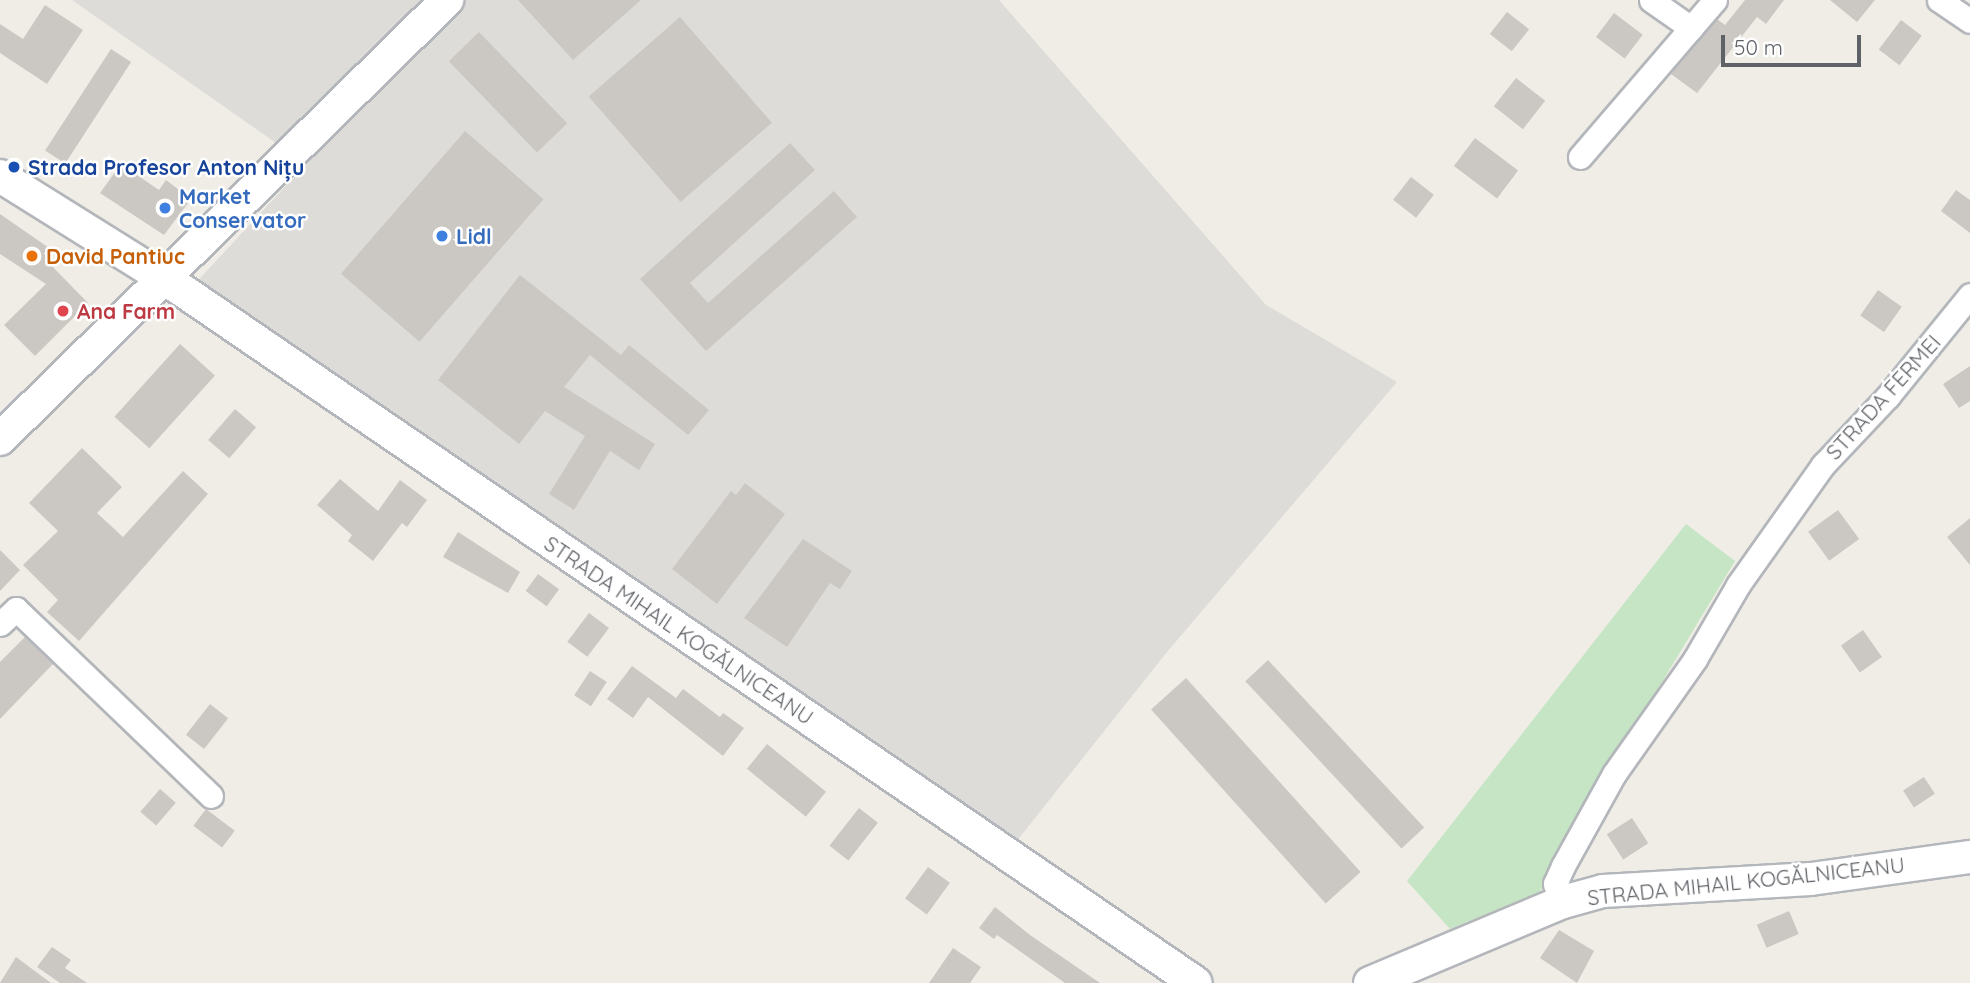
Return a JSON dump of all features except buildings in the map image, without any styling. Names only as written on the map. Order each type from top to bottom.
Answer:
[{"type":"street","points":[[0,439],[162,278],[292,156],[447,0]]},
{"type":"street","points":[[1651,0],[1691,28]]},
{"type":"street","points":[[1580,157],[1715,0]]},
{"type":"street","points":[[1939,0],[1970,22]]},
{"type":"street","name":"STRADA MIHAIL KOGĂLNICEANU","points":[[0,176],[162,278],[1191,982]]},
{"type":"street","name":"STRADA FERMEI","points":[[1563,902],[1555,884],[1614,774],[1823,465],[1888,396],[1970,295]]},
{"type":"street","points":[[0,624],[16,609],[211,796]]},
{"type":"street","name":"STRADA MIHAIL KOGĂLNICEANU","points":[[1370,983],[1563,902],[1603,891],[1811,879],[1970,857]]},
{"type":"shaded area","points":[[72,0],[999,0],[1266,305],[1397,382],[1167,652],[1016,842],[189,290],[306,164]]},
{"type":"green space","points":[[1686,524],[1735,561],[1562,848],[1540,892],[1450,929],[1407,881]]},
{"type":"place","name":"Strada Profesor Anton Nițu","points":[[14,167]]},
{"type":"place","name":"Market Conservator","points":[[165,208]]},
{"type":"place","name":"Lidl","points":[[442,236]]},
{"type":"place","name":"David Pantiuc","points":[[32,256]]},
{"type":"place","name":"Ana Farm","points":[[63,311]]}]
